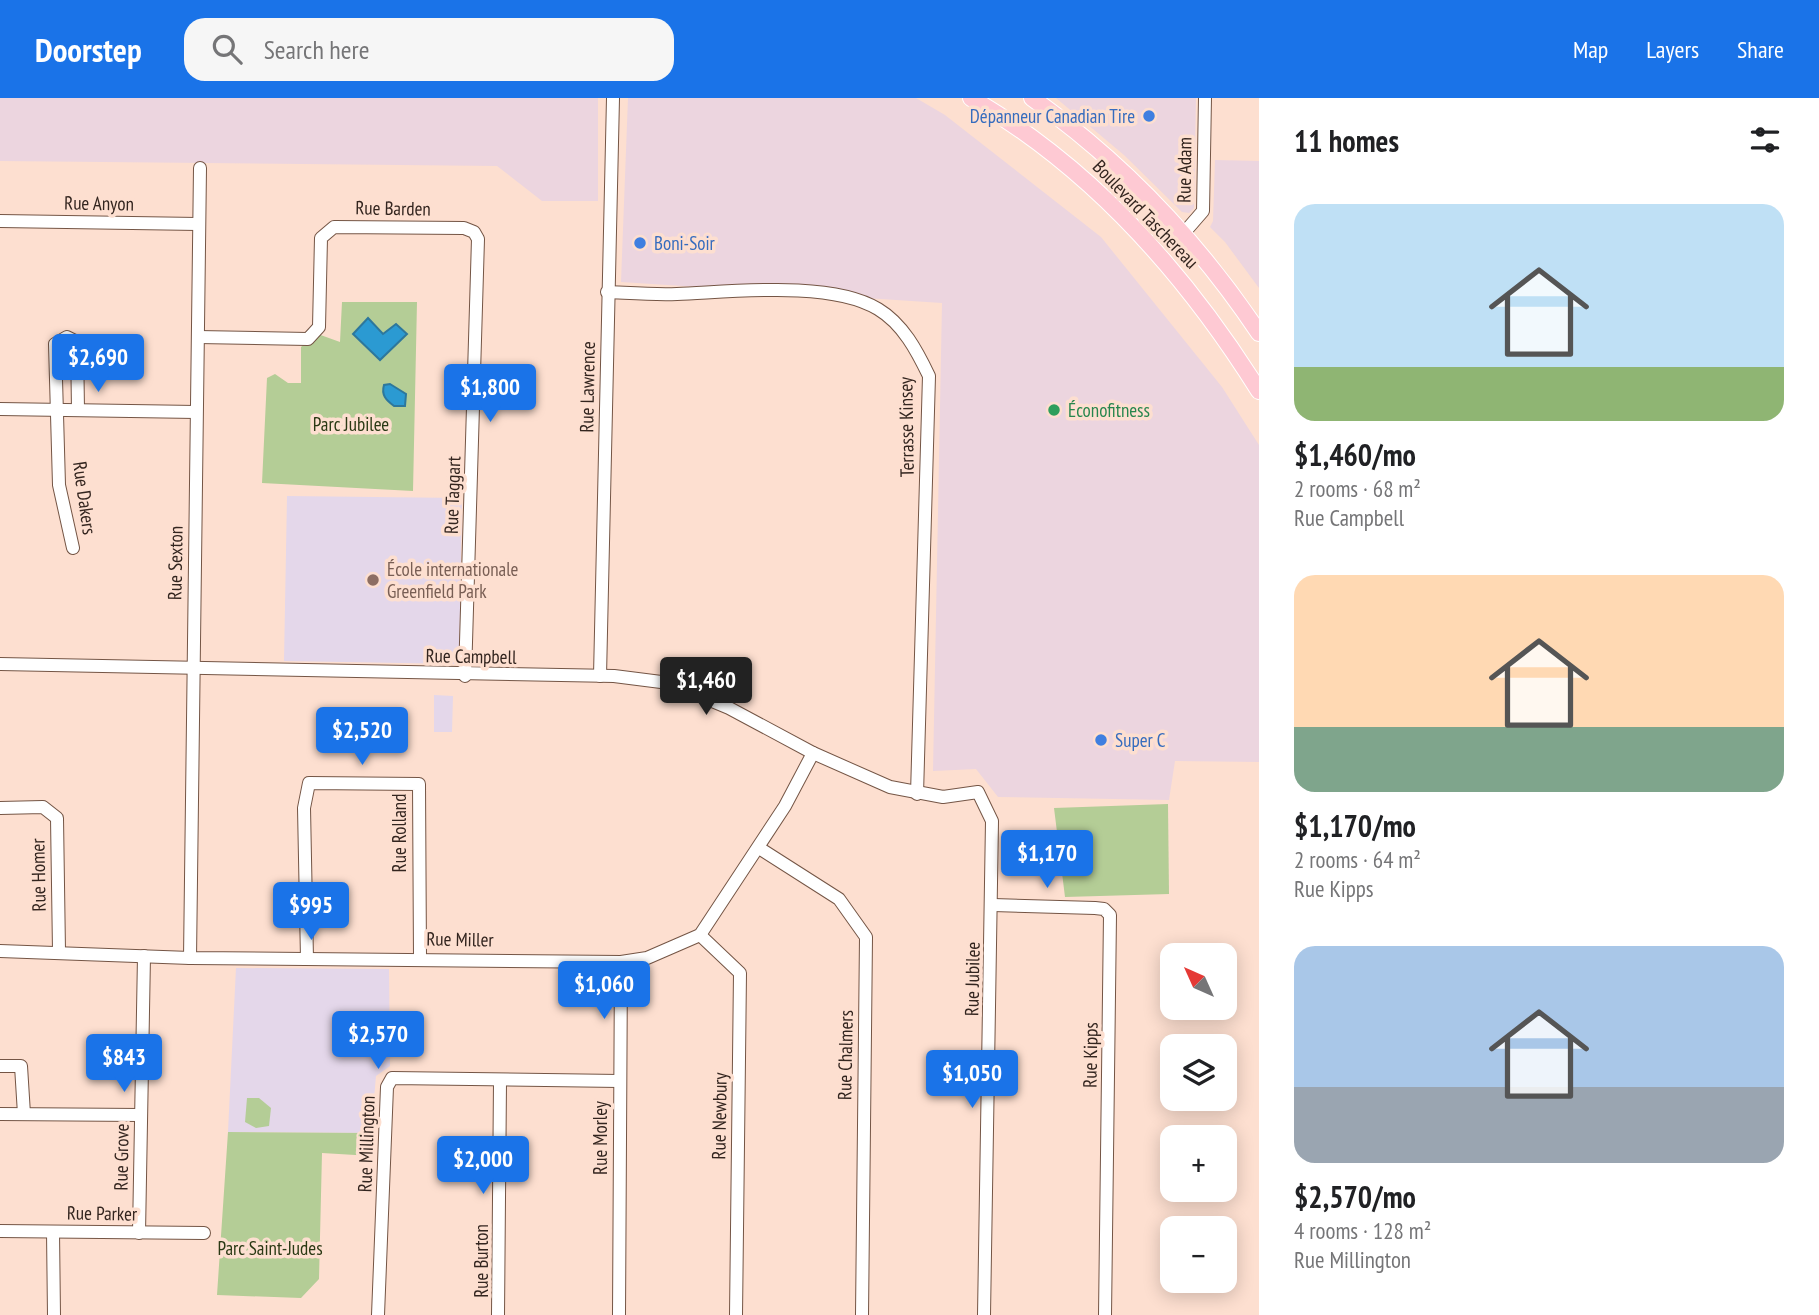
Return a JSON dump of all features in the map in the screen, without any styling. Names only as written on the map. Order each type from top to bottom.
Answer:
[{"type":"main road","name":"Boulevard Taschereau","points":[[971,98],[1052,152],[1125,218],[1209,315],[1259,391]]},
{"type":"main road","name":"Boulevard Taschereau","points":[[1032,98],[1110,161],[1183,234],[1259,333]]},
{"type":"street","name":"Rue Lawrence","points":[[600,676],[613,98]]},
{"type":"street","name":"Rue Adam","points":[[1183,234],[1203,211],[1205,98]]},
{"type":"street","name":"Rue Sexton","points":[[190,958],[198,223],[201,168]]},
{"type":"street","name":"Rue Anyon","points":[[0,221],[198,223]]},
{"type":"street","name":"Rue Barden","points":[[198,337],[308,339],[319,327],[321,238],[334,227],[464,228],[474,232]]},
{"type":"street","name":"Rue Taggart","points":[[465,676],[477,322],[478,239],[474,232]]},
{"type":"street","name":"Terrasse Kinsey","points":[[607,292],[675,294],[739,289],[847,295],[879,309],[912,341],[929,376],[917,794]]},
{"type":"street","name":"Rue Dakers","points":[[73,548],[59,485],[55,344],[67,337],[77,342],[78,410]]},
{"type":"street","points":[[0,409],[196,412]]},
{"type":"street","name":"Rue Campbell","points":[[0,664],[465,676],[600,676],[669,683],[729,708],[813,753],[890,787],[917,794]]},
{"type":"street","points":[[700,935],[759,848],[813,753]]},
{"type":"street","name":"Rue Rolland","points":[[307,959],[304,808],[309,783],[419,784],[420,958]]},
{"type":"street","name":"Rue Jubilee","points":[[917,794],[943,797],[978,792],[992,821],[993,905],[984,1315]]},
{"type":"street","name":"Rue Homer","points":[[0,808],[43,807],[57,818],[59,951]]},
{"type":"street","name":"Rue Chalmers","points":[[759,848],[839,899],[866,937],[862,1315]]},
{"type":"street","name":"Rue Kipps","points":[[993,905],[1095,908],[1104,909],[1110,915],[1105,1315]]},
{"type":"street","name":"Rue Miller","points":[[0,951],[59,951],[190,958],[420,958],[621,962],[647,958],[700,935]]},
{"type":"street","name":"Rue Newbury","points":[[700,935],[740,972],[736,1315]]},
{"type":"street","name":"Rue Grove","points":[[139,1233],[144,956]]},
{"type":"street","name":"Rue Morley","points":[[619,1315],[621,962]]},
{"type":"street","points":[[0,1066],[21,1066],[24,1114]]},
{"type":"street","name":"Rue Millington","points":[[378,1315],[387,1087],[393,1078],[500,1082],[620,1081]]},
{"type":"street","name":"Rue Burton","points":[[498,1315],[500,1082]]},
{"type":"street","points":[[0,1114],[141,1115]]},
{"type":"street","name":"Rue Parker","points":[[0,1231],[204,1233]]},
{"type":"street","points":[[52,1232],[54,1315]]},
{"type":"shaded area","points":[[0,98],[598,98],[598,201],[542,201],[497,166],[0,161]]},
{"type":"shaded area","points":[[628,98],[916,98],[945,115],[1101,237],[1222,387],[1259,445],[1259,762],[1175,761],[1169,800],[998,797],[976,769],[933,771],[942,303],[621,282]]},
{"type":"shaded area","points":[[1056,98],[1196,98],[1194,208],[1189,213],[1182,212],[1124,155]]},
{"type":"shaded area","points":[[1215,160],[1259,161],[1259,288],[1225,242],[1210,227],[1213,221]]},
{"type":"shaded area","name":"École internationale Greenfield Park","points":[[287,496],[462,498],[459,664],[284,661]]},
{"type":"shaded area","points":[[434,695],[453,696],[452,732],[434,732]]},
{"type":"shaded area","points":[[236,968],[389,969],[390,1066],[376,1076],[371,1133],[228,1132]]},
{"type":"green space","name":"Parc Jubilee","points":[[342,302],[417,302],[413,491],[262,483],[267,378],[275,374],[288,383],[301,383],[301,347],[315,333],[340,342]]},
{"type":"green space","points":[[1168,804],[1169,894],[1065,897],[1054,808]]},
{"type":"green space","points":[[247,1098],[259,1098],[271,1108],[269,1126],[256,1128],[245,1122]]},
{"type":"green space","name":"Parc Saint-Judes","points":[[228,1132],[371,1133],[372,1156],[322,1153],[319,1279],[301,1298],[217,1295]]},
{"type":"water","points":[[368,318],[383,334],[396,324],[407,334],[380,360],[353,334]]},
{"type":"water","points":[[390,384],[406,394],[405,406],[394,406],[385,397],[384,385]]},
{"type":"place","name":"Dépanneur Canadian Tire","points":[[1149,116]]},
{"type":"place","name":"Boni-Soir","points":[[640,243]]},
{"type":"place","name":"Éconofitness","points":[[1054,410]]},
{"type":"place","name":"École internationale Greenfield Park","points":[[373,580]]},
{"type":"place","name":"Super C","points":[[1101,740]]}]
